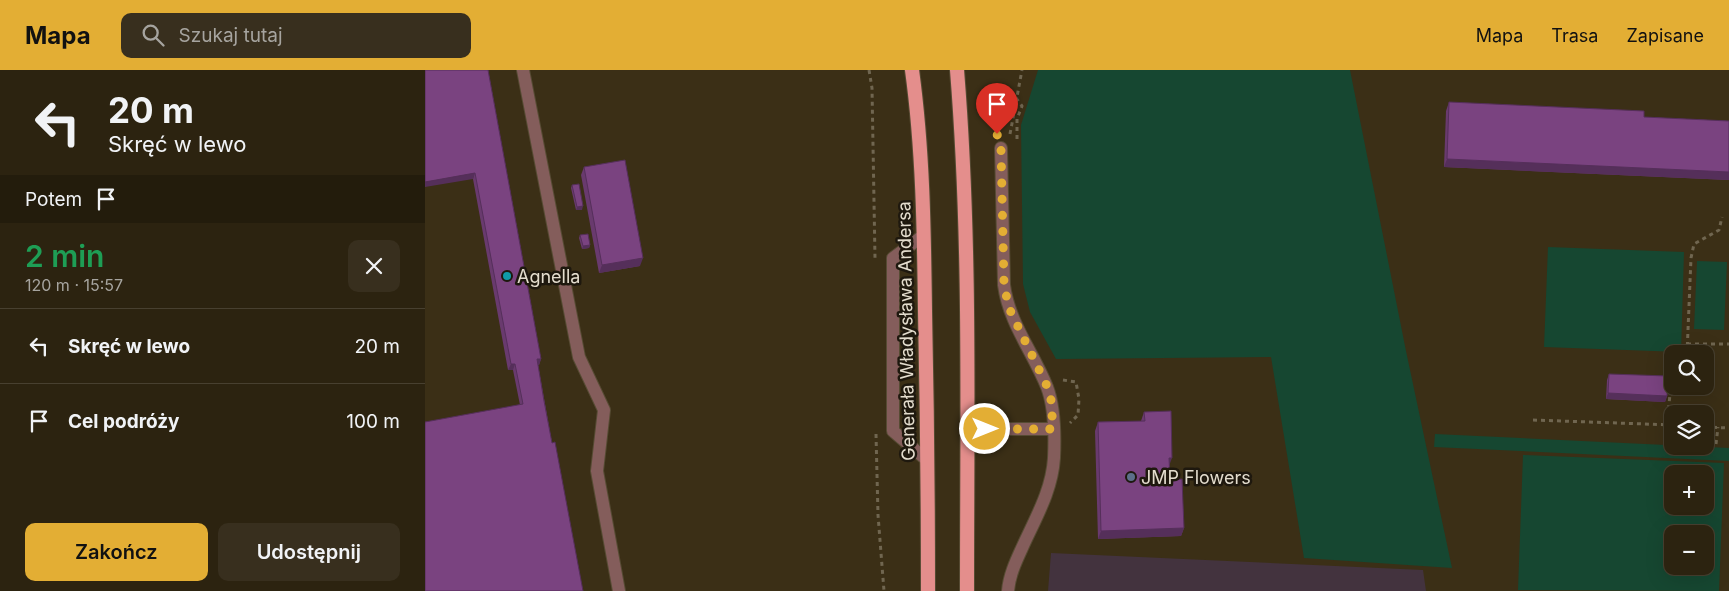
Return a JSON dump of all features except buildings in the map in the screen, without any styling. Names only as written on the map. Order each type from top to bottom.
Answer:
[{"type":"highway","name":"Generała Władysława Andersa","points":[[912,70],[917,107],[924,235],[928,591]]},
{"type":"highway","points":[[957,70],[963,145],[966,223],[967,591]]},
{"type":"lane","points":[[523,70],[579,357],[604,410],[597,472],[619,591]]},
{"type":"lane","points":[[1001,148],[1005,297],[1013,318],[1047,386],[1051,400],[1053,429],[1052,474],[1047,494],[1016,561],[1008,585],[1008,591]]},
{"type":"lane","points":[[924,235],[893,258],[893,431],[928,461]]},
{"type":"lane","points":[[967,429],[1053,429]]},
{"type":"path","points":[[1016,98],[1005,114],[997,134],[1001,148],[1009,141],[1021,70]]},
{"type":"path","points":[[1722,218],[1719,230],[1694,244],[1691,258],[1687,344],[1729,344]]},
{"type":"path","points":[[1533,420],[1664,425]]},
{"type":"path","points":[[1714,427],[1729,428]]},
{"type":"path","points":[[1716,444],[1718,427]]},
{"type":"shaded area","points":[[1051,553],[1423,570],[1426,591],[1048,591]]},
{"type":"green space","points":[[1038,70],[1350,70],[1406,351],[1452,568],[1304,558],[1271,357],[1056,359],[1030,312],[1023,284],[1021,125]]},
{"type":"green space","points":[[1548,247],[1684,252],[1681,345],[1664,345],[1664,351],[1544,347]]},
{"type":"green space","points":[[1697,261],[1727,262],[1724,330],[1694,329]]},
{"type":"green space","points":[[1435,434],[1664,445],[1664,455],[1714,455],[1714,447],[1729,448],[1729,461],[1434,447]]},
{"type":"green space","points":[[1523,455],[1724,463],[1719,591],[1518,590]]},
{"type":"place","name":"Agnella","points":[[507,276]]},
{"type":"place","name":"JMP Flowers","points":[[1131,477]]},
{"type":"route","points":[[985,429],[1053,429],[1051,400],[1047,386],[1013,318],[1005,297],[1001,148],[997,134]]}]
